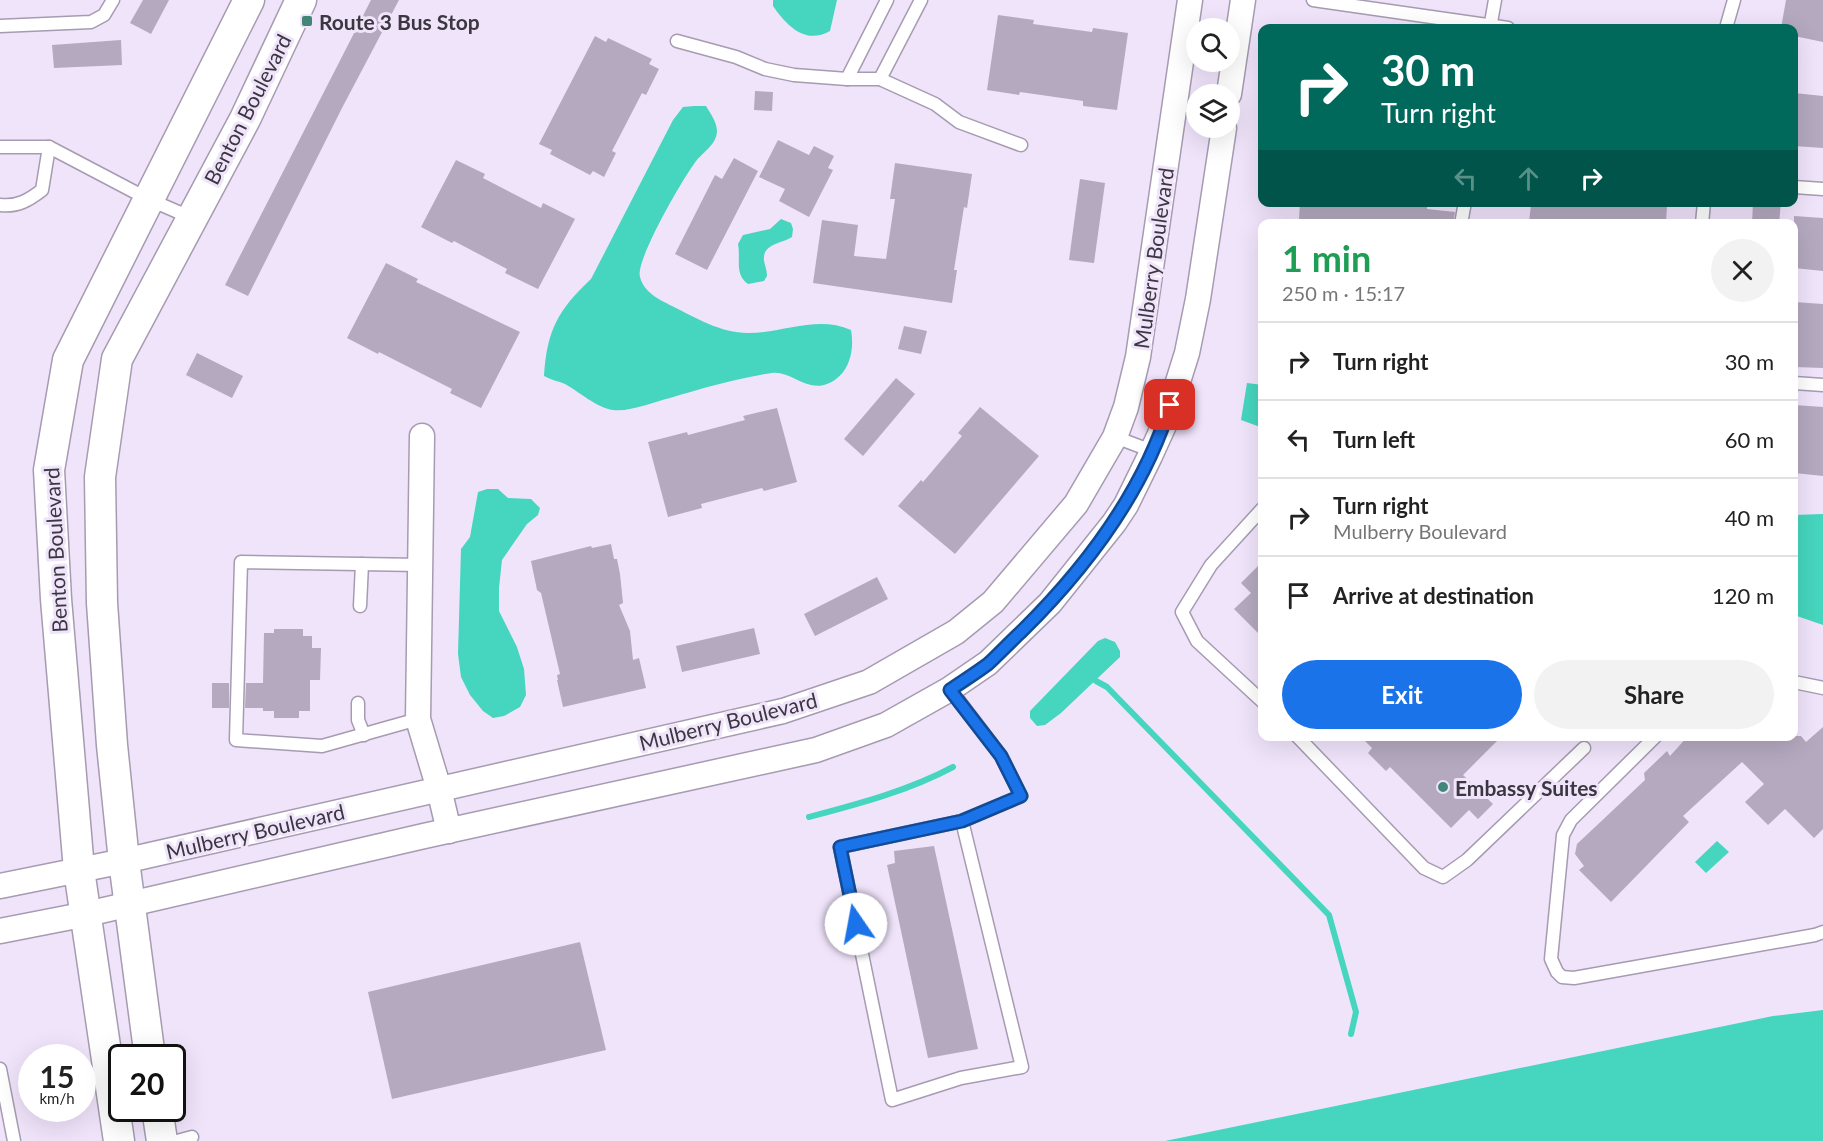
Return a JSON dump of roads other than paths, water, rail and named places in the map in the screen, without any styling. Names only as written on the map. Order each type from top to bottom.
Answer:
[{"type":"street","name":"Benton Boulevard","points":[[119,1141],[79,870],[56,599],[49,470],[68,360],[249,0]]},
{"type":"street","name":"Benton Boulevard","points":[[148,1044],[124,861],[112,745],[102,603],[100,477],[117,359],[245,119],[301,0]]},
{"type":"street","name":"Mulberry Boulevard","points":[[0,886],[124,861],[783,711],[869,682],[956,632],[993,602],[1076,504],[1115,437],[1126,407],[1138,357],[1190,0]]},
{"type":"street","points":[[1230,84],[1243,0]]},
{"type":"street","name":"Mulberry Boulevard","points":[[0,931],[87,914],[816,750],[886,724],[950,690],[988,663],[1050,603],[1126,505],[1165,423],[1187,353],[1198,299],[1222,138]]},
{"type":"street","points":[[422,436],[418,719],[449,831]]},
{"type":"street","points":[[159,1122],[162,1141]]},
{"type":"lane","points":[[0,26],[91,22],[104,15],[113,0]]},
{"type":"lane","points":[[847,79],[887,0]]},
{"type":"lane","points":[[880,79],[921,0]]},
{"type":"lane","points":[[1313,0],[1470,24]]},
{"type":"lane","points":[[1491,24],[1496,0]]},
{"type":"lane","points":[[1727,24],[1734,0]]},
{"type":"lane","points":[[677,41],[736,57],[765,69],[794,75],[880,79],[935,104],[959,122],[1021,145]]},
{"type":"lane","points":[[0,147],[49,147],[148,199],[192,218]]},
{"type":"lane","points":[[0,206],[26,202],[42,190],[49,147]]},
{"type":"lane","points":[[1798,187],[1823,189]]},
{"type":"lane","points":[[1798,383],[1823,385]]},
{"type":"lane","points":[[1115,437],[1152,451]]},
{"type":"lane","points":[[1258,513],[1211,565],[1182,612],[1197,640],[1258,697]]},
{"type":"lane","points":[[418,719],[322,746],[236,740],[241,562],[420,565]]},
{"type":"lane","points":[[360,606],[362,564]]},
{"type":"lane","points":[[1798,683],[1823,688]]},
{"type":"lane","points":[[950,690],[1001,756],[1021,796],[962,821],[840,847],[892,1100],[961,1078],[1022,1067],[962,821]]},
{"type":"lane","points":[[358,703],[358,720],[363,735]]},
{"type":"lane","points":[[1302,741],[1424,868],[1443,877],[1467,860],[1584,748]]},
{"type":"lane","points":[[1651,741],[1571,820],[1563,836],[1551,959],[1557,972],[1562,977],[1574,978],[1823,932]]},
{"type":"lane","points":[[0,1069],[14,1141]]},
{"type":"lane","points":[[177,1141],[192,1137]]},
{"type":"waterway","points":[[1096,681],[1107,687],[1329,915],[1356,1012],[1351,1034]]},
{"type":"waterway","points":[[809,817],[901,790],[953,767]]},
{"type":"place","name":"Route 3 Bus Stop","points":[[307,21]]},
{"type":"place","name":"Embassy Suites","points":[[1443,787]]}]
